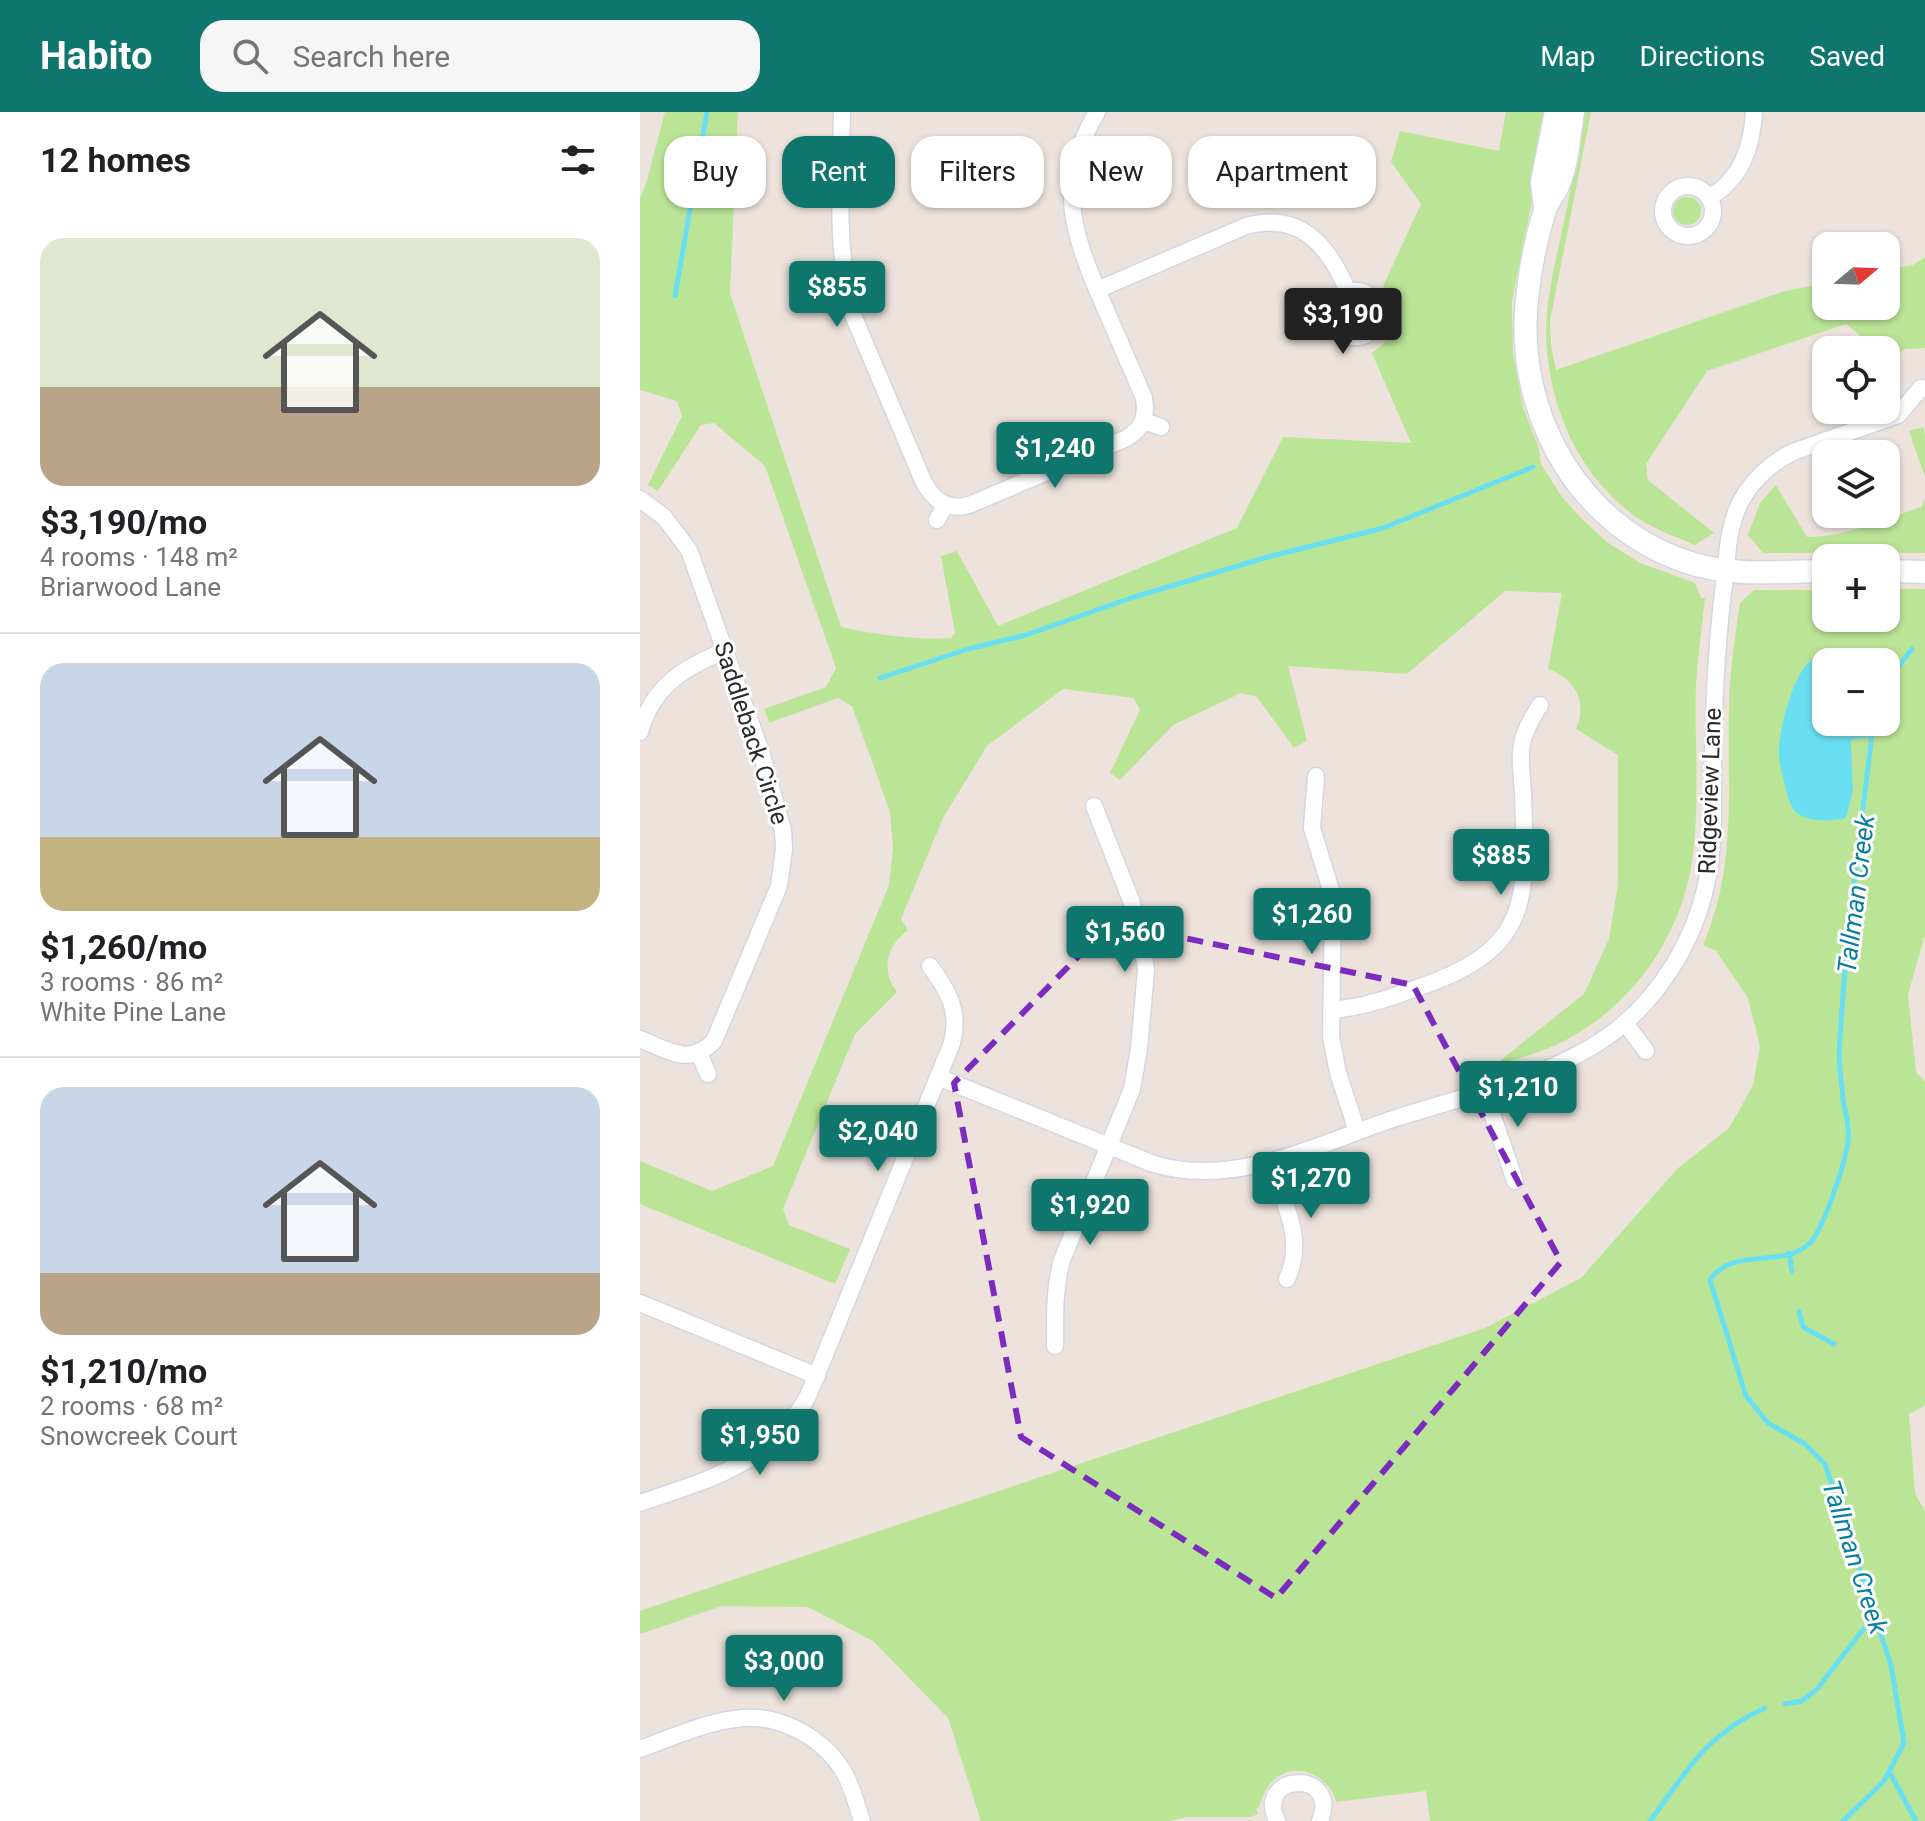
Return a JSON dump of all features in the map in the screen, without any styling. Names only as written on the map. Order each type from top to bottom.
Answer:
[{"type":"street","points":[[842,112],[841,247],[850,302],[861,336],[924,483],[941,513],[998,493],[1127,438],[1144,421],[1144,398],[1078,243],[1072,194],[1077,156],[1097,112]]},
{"type":"street","points":[[1556,112],[1542,182],[1545,208],[1529,288],[1525,341],[1533,388],[1551,439],[1577,485],[1611,521],[1667,555],[1726,570],[1812,571]]},
{"type":"street","points":[[1545,208],[1560,183],[1573,112]]},
{"type":"street","points":[[1709,198],[1723,188],[1741,166],[1749,146],[1754,112]]},
{"type":"street","points":[[1097,290],[1246,226],[1272,221],[1293,226],[1319,243],[1334,261],[1348,292]]},
{"type":"street","name":"Ridgeview Lane","points":[[938,1077],[1165,1168],[1221,1171],[1269,1161],[1484,1090],[1564,1060],[1604,1038],[1625,1023],[1655,989],[1682,950],[1695,924],[1707,884],[1711,850],[1714,685],[1735,516],[1746,493],[1762,474],[1793,452],[1898,415],[1921,388]]},
{"type":"street","points":[[1144,421],[1161,427]]},
{"type":"street","name":"Saddleback Circle","points":[[640,499],[664,517],[689,550],[774,792],[783,830],[779,886],[714,1041],[699,1053]]},
{"type":"street","points":[[1900,571],[1925,572]]},
{"type":"street","points":[[640,732],[651,704],[667,683],[695,663],[725,651]]},
{"type":"street","points":[[1331,1010],[1367,1006],[1460,972],[1495,948],[1508,930],[1519,907],[1525,879],[1521,746],[1540,705]]},
{"type":"street","points":[[1316,776],[1312,828],[1333,897],[1333,1056],[1357,1131]]},
{"type":"street","points":[[1055,1346],[1057,1280],[1062,1260],[1132,1089],[1146,970],[1132,903],[1094,806]]},
{"type":"street","points":[[640,1503],[716,1477],[752,1458],[792,1420],[808,1396],[952,1043],[955,1012],[948,991],[930,966]]},
{"type":"street","points":[[1625,1023],[1646,1051]]},
{"type":"street","points":[[640,1039],[685,1056],[699,1053],[708,1074]]},
{"type":"street","points":[[1484,1090],[1515,1181]]},
{"type":"street","points":[[1269,1161],[1295,1243],[1295,1255],[1287,1279]]},
{"type":"street","points":[[640,1303],[817,1376]]},
{"type":"street","points":[[640,1749],[733,1719],[755,1718],[787,1725],[818,1743],[836,1760],[848,1779],[862,1821]]},
{"type":"street","points":[[1277,1821],[1272,1806],[1274,1798],[1285,1785],[1301,1782],[1309,1784],[1321,1796],[1323,1813],[1320,1821]]},
{"type":"highlighted area","points":[[1111,923],[1413,985],[1561,1262],[1276,1598],[1021,1437],[954,1083]]},
{"type":"green space","points":[[665,112],[738,112],[737,136],[664,136],[664,208],[734,208],[730,293],[841,627],[896,636],[951,638],[955,633],[941,556],[957,551],[998,626],[1237,528],[1283,437],[1411,443],[1372,353],[1392,331],[1395,314],[1383,286],[1421,204],[1391,162],[1400,131],[1499,151],[1506,112],[1550,112],[1512,301],[1513,354],[1523,407],[1539,449],[1541,464],[1562,497],[1607,542],[1640,563],[1695,583],[1701,598],[1705,598],[1696,683],[1693,855],[1678,914],[1649,967],[1630,991],[1608,1012],[1556,1045],[1492,1067],[1584,994],[1609,939],[1618,884],[1618,755],[1576,729],[1580,709],[1577,692],[1565,679],[1548,669],[1562,593],[1505,591],[1407,674],[1288,666],[1307,741],[1294,748],[1257,697],[1241,693],[1173,725],[1120,780],[1110,773],[1140,710],[1134,698],[1063,689],[987,746],[943,818],[901,919],[908,930],[891,950],[887,967],[897,992],[855,1034],[783,1209],[789,1225],[850,1249],[835,1284],[640,1204],[640,1161],[712,1191],[773,1166],[889,885],[893,848],[890,812],[852,706],[838,698],[769,723],[764,709],[826,687],[836,668],[765,466],[714,423],[701,425],[658,491],[648,485],[682,416],[677,401],[640,390],[640,198]]},
{"type":"green space","points":[[1585,112],[1591,112],[1550,321],[1556,370],[1785,291],[1812,286],[1812,320],[1900,320],[1900,267],[1913,265],[1925,257],[1925,348],[1905,349],[1900,353],[1900,336],[1861,336],[1846,324],[1707,371],[1646,464],[1648,480],[1714,533],[1695,545],[1639,519],[1617,502],[1583,460],[1559,410],[1547,356],[1546,329],[1552,277]]},
{"type":"green space","points":[[1687,197],[1697,201],[1701,211],[1697,221],[1687,225],[1677,221],[1673,211],[1677,201]]},
{"type":"green space","points":[[1357,303],[1366,307],[1370,316],[1366,325],[1357,329],[1348,325],[1344,316],[1348,307]]},
{"type":"green space","points":[[1923,427],[1925,434],[1925,477],[1909,431]]},
{"type":"green space","points":[[1776,485],[1807,537],[1858,528],[1900,528],[1900,514],[1921,507],[1925,499],[1925,553],[1900,553],[1900,544],[1812,544],[1812,553],[1763,553],[1748,535],[1760,503]]},
{"type":"green space","points":[[1900,589],[1925,589],[1925,935],[1908,994],[1916,1072],[1925,1081],[1925,1406],[1909,1414],[1915,1494],[1925,1511],[1925,1821],[1430,1821],[1426,1791],[1336,1802],[1332,1792],[1318,1777],[1299,1771],[1279,1776],[1270,1784],[1256,1809],[1258,1814],[1251,1817],[1187,1817],[1169,1821],[981,1821],[948,1718],[873,1641],[808,1607],[722,1606],[640,1634],[640,1611],[1485,1328],[1581,1278],[1677,1169],[1729,1128],[1753,1085],[1760,1046],[1748,998],[1716,951],[1703,945],[1715,912],[1727,847],[1730,683],[1740,603],[1754,590],[1812,590],[1812,632],[1900,632]]},
{"type":"water","points":[[1812,660],[1812,736],[1851,736],[1853,790],[1846,818],[1821,820],[1797,813],[1792,808],[1780,767],[1779,745],[1787,706],[1797,680]]},
{"type":"waterway","points":[[675,296],[707,112]]},
{"type":"waterway","points":[[880,678],[968,649],[1026,635],[1131,598],[1271,556],[1383,528],[1533,467]]},
{"type":"waterway","name":"Tallman Creek","points":[[1900,664],[1912,649]]},
{"type":"waterway","points":[[1845,738],[1858,736]]},
{"type":"waterway","name":"Tallman Creek","points":[[1843,1821],[1884,1781],[1904,1743],[1891,1665],[1825,1464],[1805,1444],[1768,1423],[1746,1396],[1710,1280],[1731,1264],[1786,1255],[1810,1243],[1827,1210],[1843,1164],[1848,1132],[1839,1047],[1872,736]]},
{"type":"waterway","points":[[1789,1253],[1792,1271]]},
{"type":"waterway","points":[[1799,1311],[1803,1327],[1834,1344]]},
{"type":"waterway","points":[[1785,1704],[1802,1701],[1817,1689],[1875,1614]]},
{"type":"waterway","points":[[1650,1821],[1712,1742],[1765,1708]]},
{"type":"waterway","points":[[1890,1773],[1916,1821]]}]
